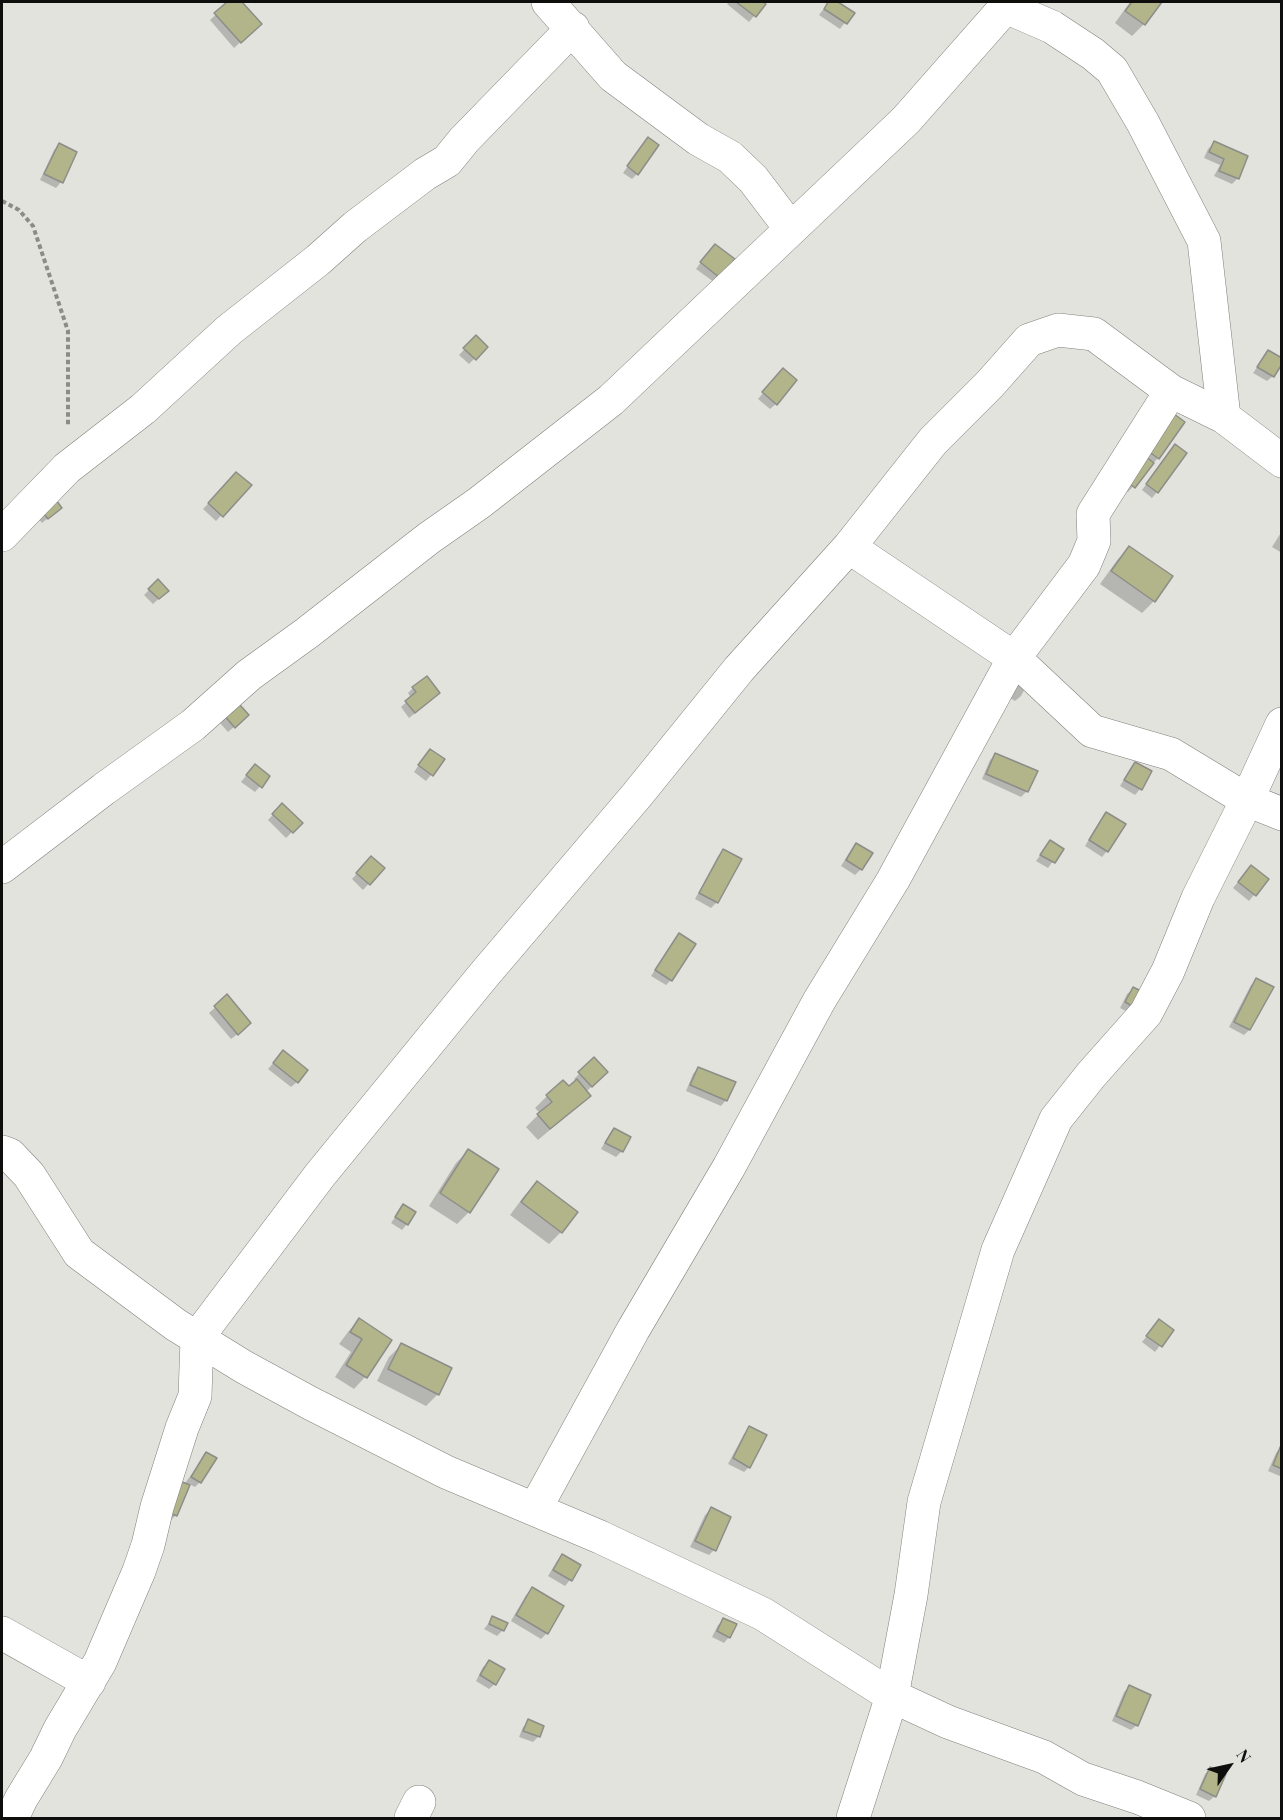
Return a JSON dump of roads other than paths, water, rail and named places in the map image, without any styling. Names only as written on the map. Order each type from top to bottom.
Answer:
[{"type":"street","points":[[2,867],[193,725],[249,675],[429,538],[479,503],[611,400],[906,120],[1008,4],[1052,27],[1093,54],[1112,70],[1143,123],[1204,241],[1224,417]]},
{"type":"street","points":[[2,536],[67,468],[143,409],[228,330],[318,260],[355,227],[425,174],[447,161],[465,140],[556,9],[613,76],[698,139],[730,157],[753,179],[791,229]]},
{"type":"street","points":[[12,1818],[60,1729],[100,1662],[139,1571],[182,1428],[195,1396],[197,1338],[320,1174],[637,795],[739,669],[849,547],[933,441],[990,384],[1029,340],[1058,330],[1094,334],[1171,391],[1224,417],[1281,461]]},
{"type":"street","points":[[535,1509],[633,1330],[729,1167],[819,1001],[893,880],[1014,658],[1084,565],[1094,541],[1093,514],[1171,391]]},
{"type":"street","points":[[849,547],[1014,658],[1092,731],[1172,754],[1247,800],[1281,814]]},
{"type":"street","points":[[853,1818],[892,1696],[911,1595],[924,1502],[998,1250],[1056,1119],[1146,1013],[1168,971],[1198,898],[1247,800],[1281,724]]},
{"type":"street","points":[[2,1152],[10,1155],[29,1175],[79,1253],[176,1325],[244,1367],[446,1472],[600,1537],[763,1614],[892,1696],[948,1722],[1044,1757],[1083,1779],[1190,1818]]},
{"type":"street","points":[[2,1633],[89,1682]]}]
